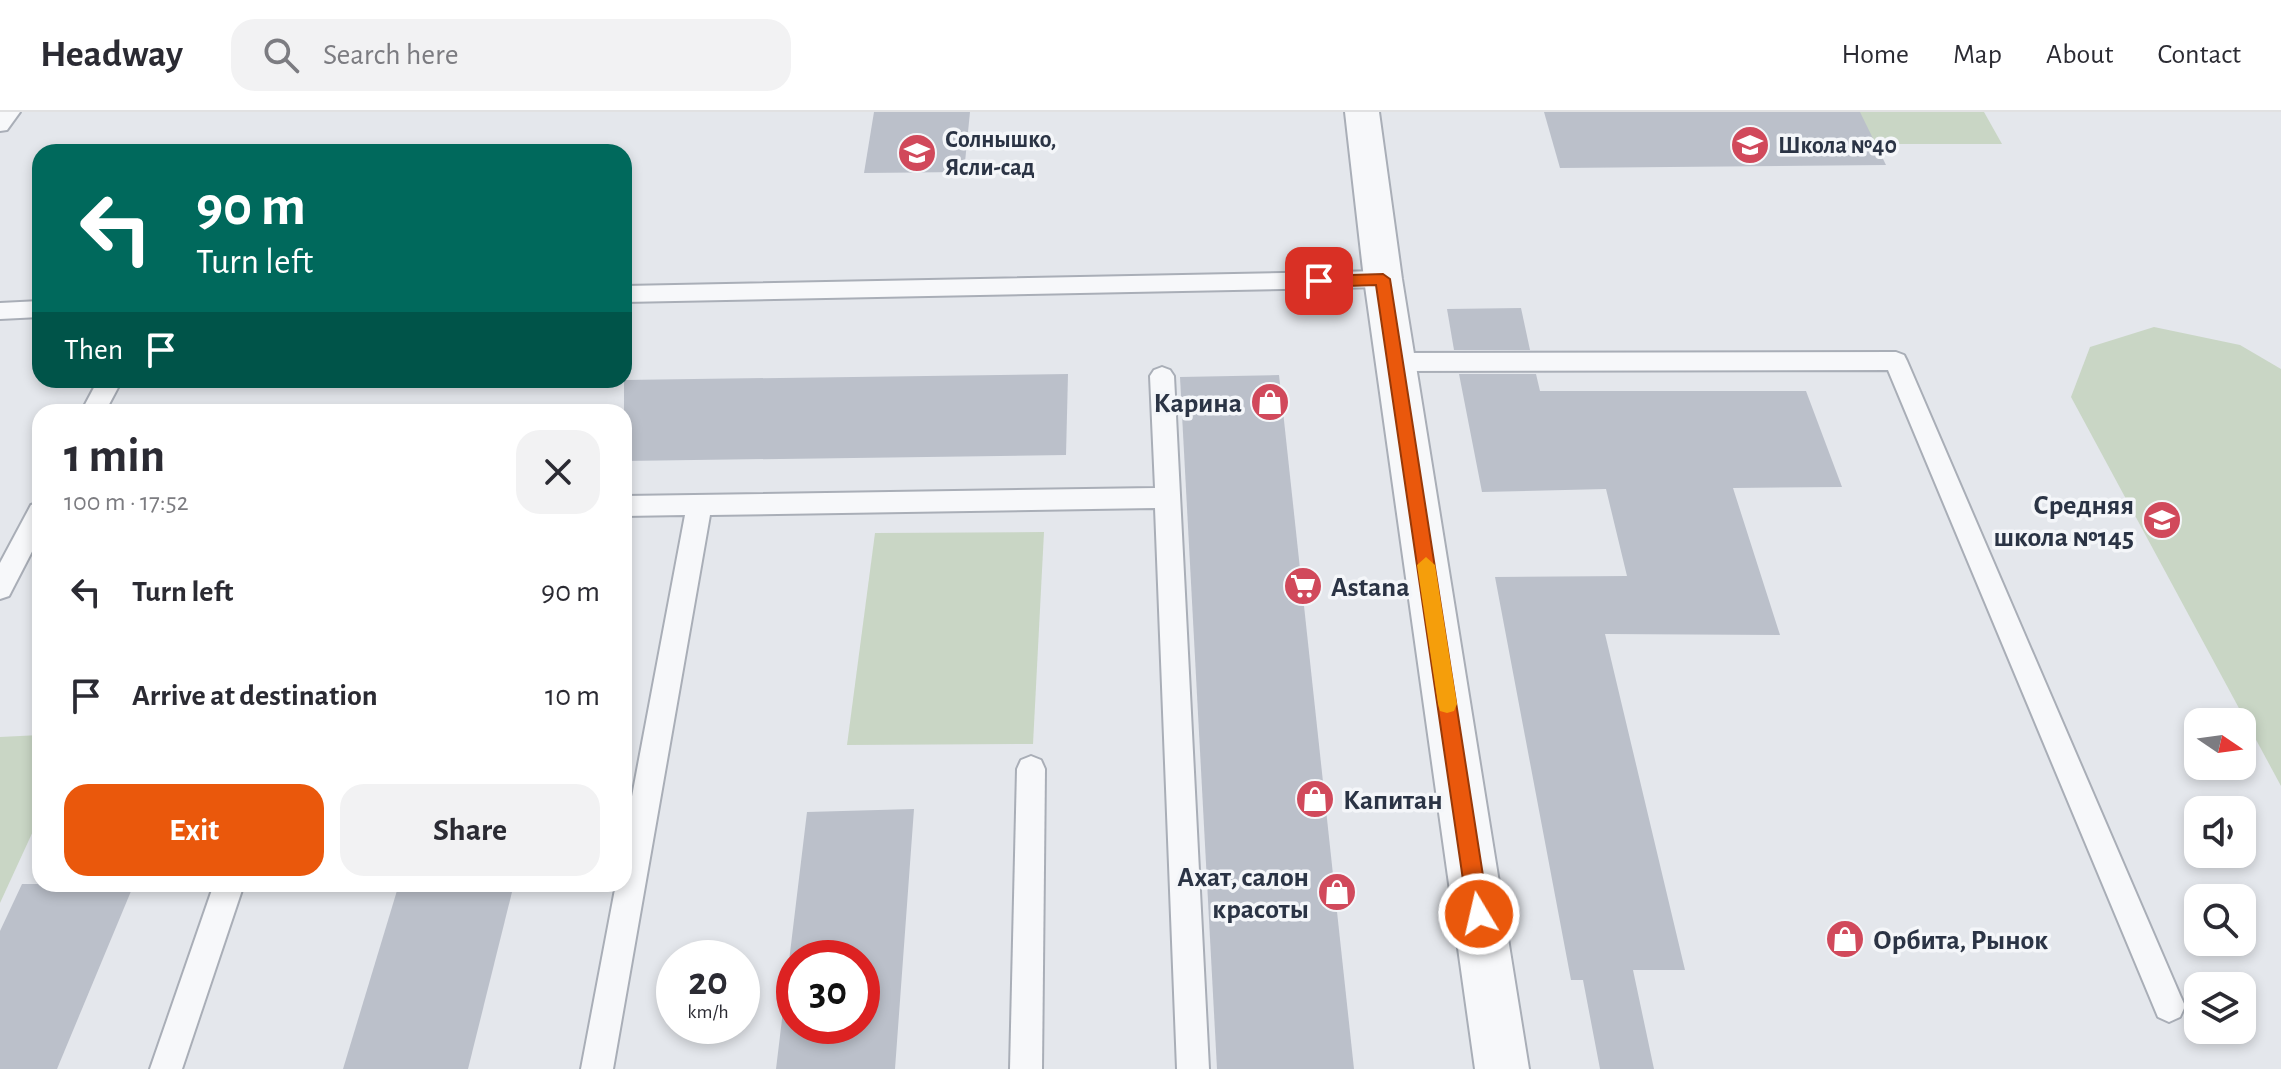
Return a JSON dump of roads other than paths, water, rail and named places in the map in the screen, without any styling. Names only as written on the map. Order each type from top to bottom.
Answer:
[{"type":"street","points":[[1362,112],[1395,362],[1502,1069]]},
{"type":"lane","points":[[0,125],[10,112]]},
{"type":"lane","points":[[632,294],[1383,279]]},
{"type":"lane","points":[[0,311],[32,309]]},
{"type":"lane","points":[[1395,362],[1896,361],[2169,1006]]},
{"type":"lane","points":[[1162,376],[1193,1069]]},
{"type":"lane","points":[[632,506],[1166,498]]},
{"type":"lane","points":[[632,876],[699,506]]},
{"type":"lane","points":[[0,588],[32,527]]},
{"type":"lane","points":[[1026,1069],[1031,769]]},
{"type":"lane","points":[[166,1069],[226,892]]},
{"type":"lane","points":[[597,1069],[629,892]]},
{"type":"place","name":"Школа №40","points":[[1750,145]]},
{"type":"place","name":"Солнышко, Ясли-сад","points":[[917,153]]},
{"type":"place","name":"Карина","points":[[1270,402]]},
{"type":"place","name":"Средняя школа №145","points":[[2162,520]]},
{"type":"place","name":"Astana","points":[[1303,586]]},
{"type":"place","name":"Капитан","points":[[1315,799]]},
{"type":"place","name":"Ахат, салон красоты","points":[[1337,892]]},
{"type":"place","name":"Орбита, Рынок","points":[[1845,939]]}]
